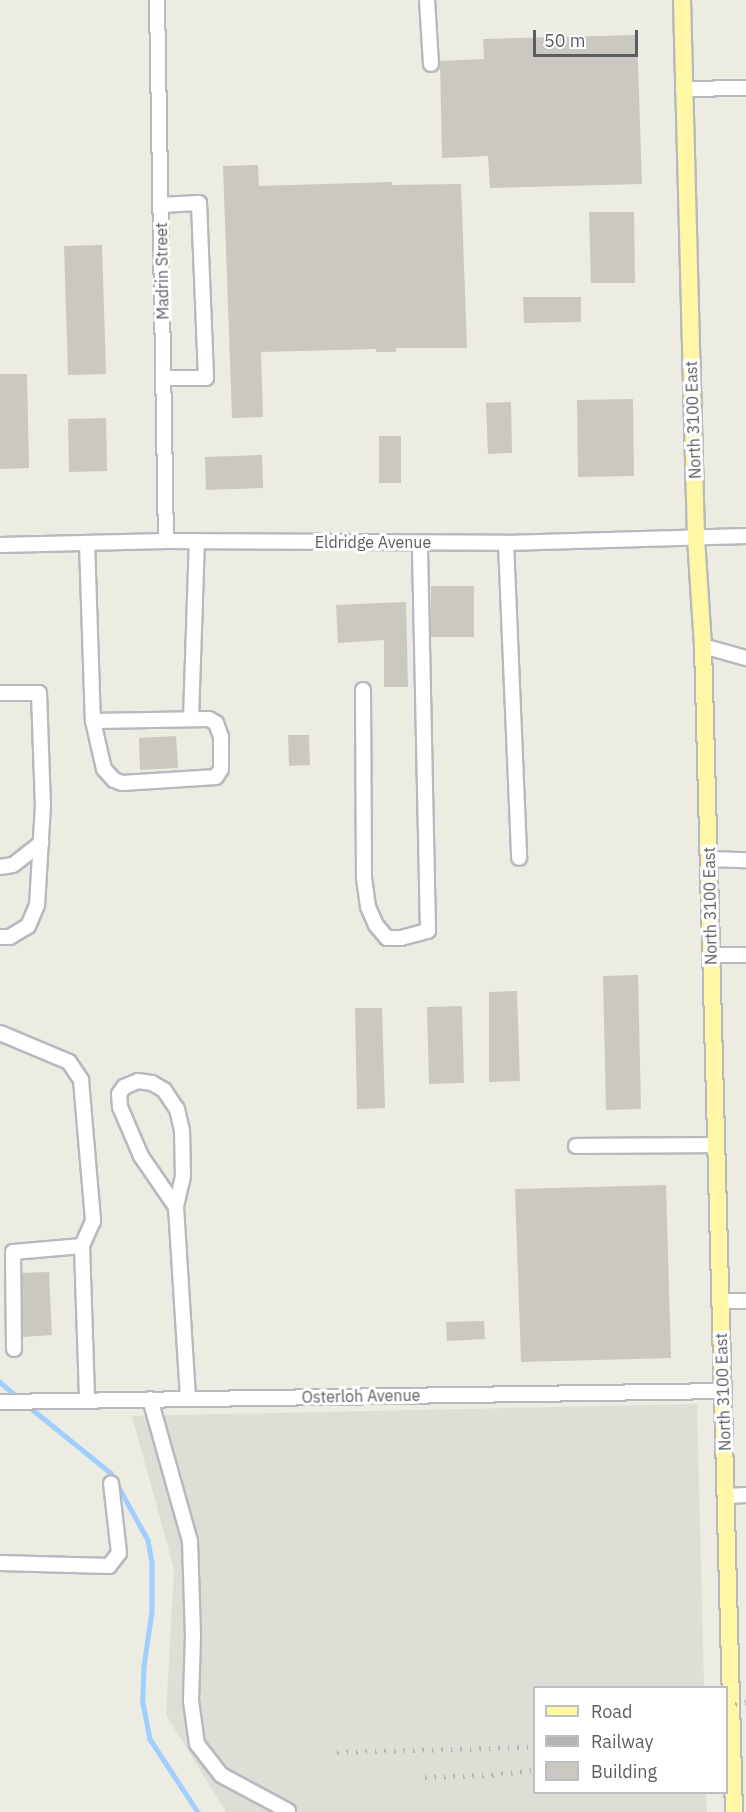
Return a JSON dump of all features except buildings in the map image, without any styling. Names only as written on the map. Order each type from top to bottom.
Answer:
[{"type":"main road","name":"North 3100 East","points":[[682,0],[696,538],[703,646],[734,1812]]},
{"type":"street","name":"Madrin Street","points":[[157,0],[166,541]]},
{"type":"street","points":[[427,0],[431,64]]},
{"type":"street","points":[[683,89],[746,88]]},
{"type":"street","points":[[160,205],[199,203],[206,378],[163,378]]},
{"type":"street","name":"Eldridge Avenue","points":[[0,545],[166,541],[506,543],[746,536]]},
{"type":"street","points":[[192,719],[197,541]]},
{"type":"street","points":[[87,543],[93,721],[104,769],[114,780],[123,783],[216,777],[221,770],[221,737],[216,723],[208,719],[93,721]]},
{"type":"street","points":[[363,690],[364,878],[368,907],[376,925],[387,938],[401,938],[428,931],[420,543]]},
{"type":"street","points":[[506,543],[519,858]]},
{"type":"street","points":[[703,646],[746,658]]},
{"type":"street","points":[[0,693],[39,693],[43,805],[37,905],[28,926],[10,937],[0,937]]},
{"type":"street","points":[[0,867],[13,865],[41,843]]},
{"type":"street","points":[[709,859],[746,860]]},
{"type":"street","points":[[711,955],[746,955]]},
{"type":"street","points":[[0,1033],[69,1062],[81,1080],[93,1221],[82,1246],[87,1400]]},
{"type":"street","points":[[176,1207],[141,1156],[120,1107],[119,1094],[124,1087],[138,1081],[152,1083],[164,1090],[177,1109],[182,1130],[183,1176],[176,1207],[188,1399]]},
{"type":"street","points":[[576,1146],[716,1145]]},
{"type":"street","points":[[14,1349],[13,1252],[82,1246]]},
{"type":"street","points":[[720,1301],[746,1301]]},
{"type":"street","name":"Osterloh Avenue","points":[[0,1402],[723,1390]]},
{"type":"street","points":[[150,1399],[190,1541],[193,1636],[191,1701],[196,1744],[221,1775],[288,1811]]},
{"type":"street","points":[[0,1563],[109,1566],[119,1553],[111,1483]]},
{"type":"street","points":[[726,1496],[746,1495]]},
{"type":"shaded area","points":[[697,1404],[704,1686],[533,1686],[533,1794],[706,1794],[707,1812],[226,1812],[166,1715],[174,1569],[132,1416]]},
{"type":"waterway","points":[[0,1382],[18,1397]]},
{"type":"waterway","points":[[27,1405],[111,1473],[148,1540],[152,1563],[152,1612],[144,1666],[143,1703],[150,1739],[198,1812]]},
{"type":"railway","points":[[728,1706],[746,1702]]},
{"type":"railway","points":[[337,1752],[533,1747]]},
{"type":"railway","points":[[425,1777],[492,1775],[533,1770]]}]
